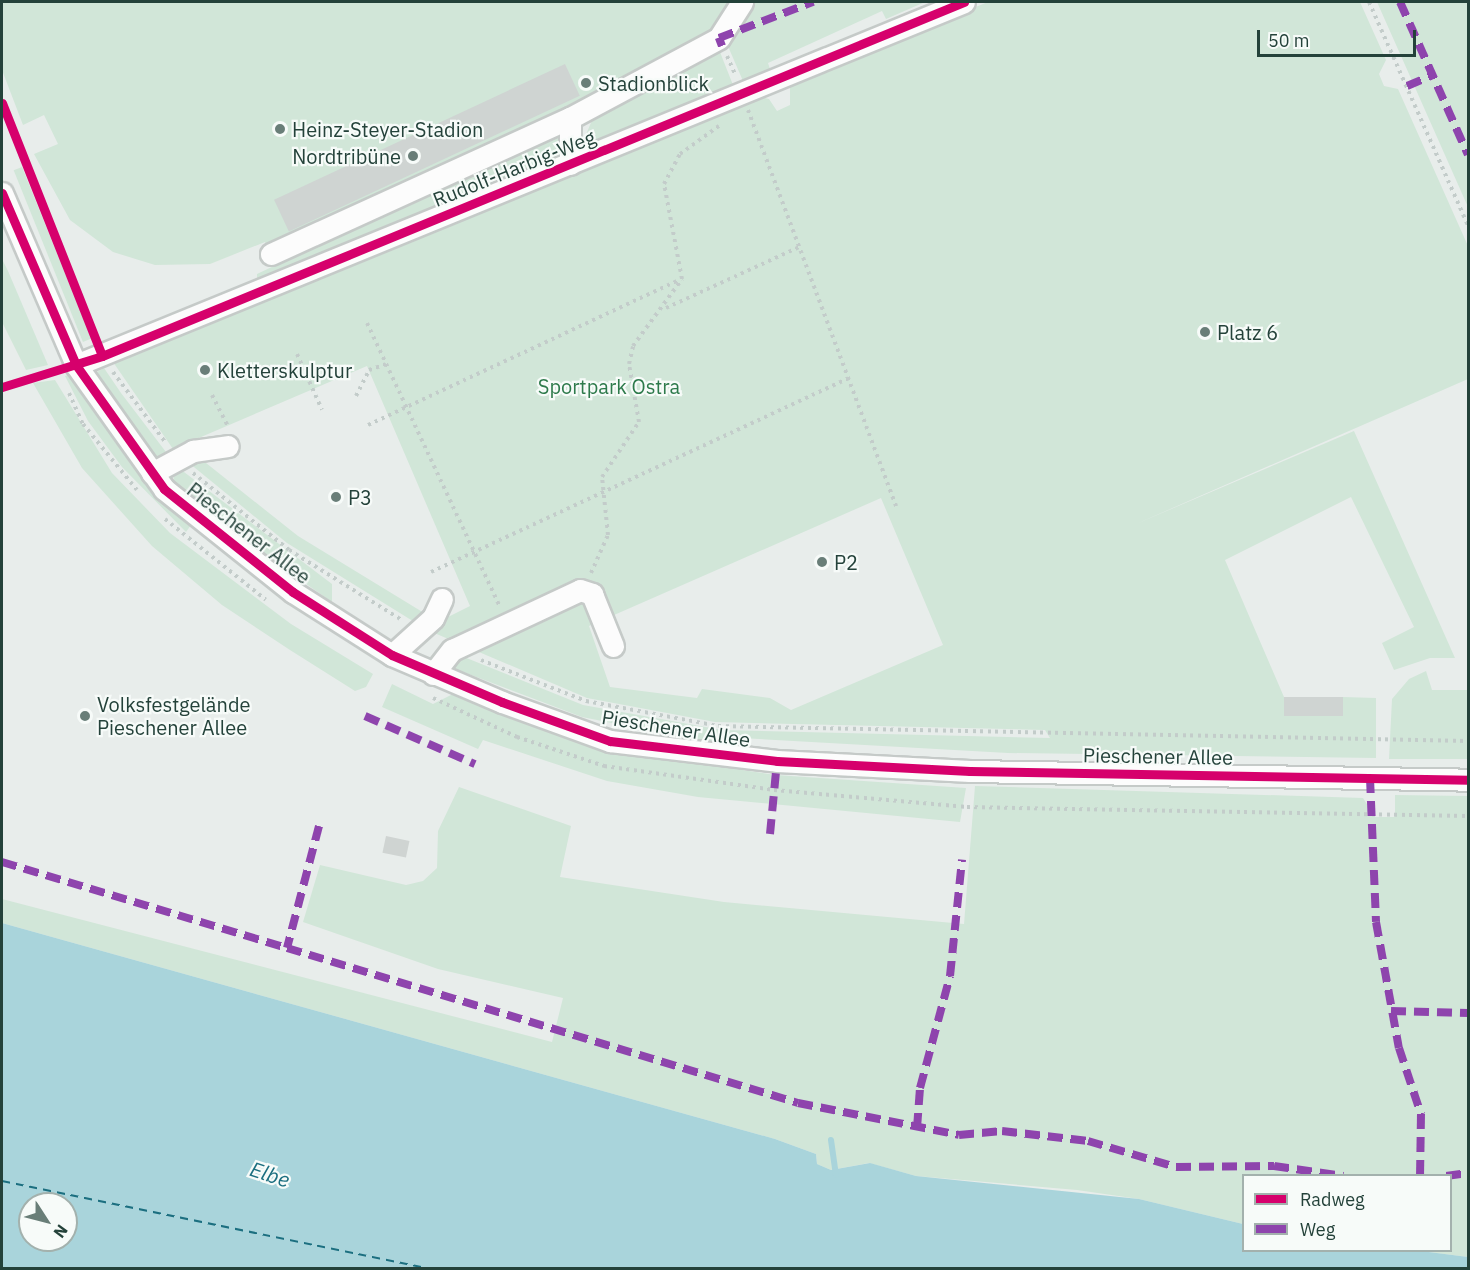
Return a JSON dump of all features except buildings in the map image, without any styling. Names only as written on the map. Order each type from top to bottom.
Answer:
[{"type":"street","points":[[271,254],[570,118],[719,38],[742,2]]},
{"type":"street","name":"Rudolf-Harbig-Weg","points":[[76,365],[964,2]]},
{"type":"street","points":[[570,118],[570,164]]},
{"type":"street","name":"Pieschener Allee","points":[[4,201],[76,365],[152,473],[236,551],[393,655],[434,674],[610,741],[777,761],[970,771],[1468,780]]},
{"type":"street","points":[[152,473],[178,459],[229,439]]},
{"type":"street","points":[[434,674],[452,650],[507,622],[586,589],[613,646]]},
{"type":"street","points":[[393,655],[419,630],[442,599]]},
{"type":"path","points":[[1369,2],[1468,225]]},
{"type":"path","points":[[722,46],[738,83]]},
{"type":"path","points":[[2,103],[102,356],[178,459],[289,550],[419,630]]},
{"type":"path","points":[[739,113],[748,109],[896,506]]},
{"type":"path","points":[[586,589],[608,535],[601,490],[602,477],[639,422],[629,364],[633,346],[664,309],[682,279],[664,184],[680,154],[730,119]]},
{"type":"path","points":[[664,309],[799,247]]},
{"type":"path","points":[[368,425],[682,279]]},
{"type":"path","points":[[367,323],[507,622]]},
{"type":"path","points":[[297,354],[322,410]]},
{"type":"path","points":[[356,396],[369,370],[386,364]]},
{"type":"path","points":[[431,572],[601,490],[848,378]]},
{"type":"path","points":[[65,385],[83,424],[142,495]]},
{"type":"path","points":[[212,394],[229,439]]},
{"type":"path","points":[[158,512],[276,607]]},
{"type":"path","points":[[452,650],[586,701],[718,726],[1468,741]]},
{"type":"path","points":[[425,694],[517,737],[604,766],[763,789],[967,807],[1468,816]]},
{"type":"green space","name":"Heinz-Steyer-Stadion","points":[[2,2],[925,2],[886,19],[882,11],[768,63],[770,69],[743,81],[727,44],[718,47],[733,85],[580,149],[595,113],[565,134],[553,161],[257,281],[257,274],[276,265],[265,242],[210,264],[155,265],[113,252],[70,220],[34,154],[58,144],[44,115],[23,125],[2,70]]},
{"type":"green space","name":"Sportpark Ostra","points":[[988,2],[1360,2],[1386,60],[1379,74],[1384,86],[1398,89],[1468,246],[1468,379],[1136,524],[1354,431],[1455,658],[1430,658],[1394,670],[1382,643],[1414,627],[1351,497],[1225,560],[1284,697],[1284,716],[1343,716],[1343,697],[1376,698],[1376,758],[1008,753],[722,737],[711,743],[582,717],[453,668],[459,655],[583,705],[722,730],[1050,738],[1045,730],[715,722],[587,698],[432,632],[438,622],[470,606],[367,366],[173,449],[113,362],[757,96],[769,99],[777,111],[790,105],[790,82]],"holes":[[[881,498],[943,645],[791,710],[770,698],[702,689],[697,698],[610,687],[589,626]]]},
{"type":"green space","points":[[1377,2],[1468,2],[1468,207],[1413,83]]},
{"type":"green space","points":[[22,167],[91,339],[83,342],[14,170]]},
{"type":"green space","points":[[2,259],[48,365],[26,370],[2,322]]},
{"type":"green space","points":[[104,368],[169,456],[160,462],[135,431],[97,372]]},
{"type":"green space","points":[[71,374],[130,463],[191,525],[186,532],[122,467],[88,421],[65,376]]},
{"type":"green space","points":[[55,380],[112,473],[170,533],[291,624],[373,674],[366,687],[355,691],[290,650],[222,605],[152,546],[82,468],[33,383]]},
{"type":"green space","points":[[201,459],[298,536],[429,616],[416,623],[287,543],[189,463]]},
{"type":"green space","points":[[180,469],[332,584],[332,602],[229,530],[174,481],[173,473]]},
{"type":"green space","points":[[1426,671],[1432,690],[1468,690],[1468,759],[1389,759],[1392,699],[1409,679]]},
{"type":"green space","points":[[392,684],[433,704],[453,694],[603,749],[776,775],[966,788],[960,822],[698,797],[607,781],[483,740],[478,749],[382,707]]},
{"type":"green space","points":[[975,786],[1363,798],[1375,817],[1395,817],[1395,795],[1468,796],[1468,1257],[1429,1252],[1452,1252],[1452,1174],[1242,1174],[1242,1224],[1139,1199],[1077,1190],[916,1176],[869,1163],[831,1170],[817,1164],[816,1154],[775,1139],[2,923],[2,899],[552,1042],[563,998],[438,969],[303,922],[320,865],[406,885],[423,881],[437,868],[438,831],[459,787],[571,826],[560,877],[724,902],[964,924]]},
{"type":"water","name":"Elbe","points":[[2,923],[775,1139],[816,1154],[817,1164],[831,1170],[870,1163],[916,1176],[1139,1199],[1242,1224],[1242,1252],[1429,1252],[1468,1257],[1468,1268],[2,1268]]},
{"type":"waterway","points":[[831,1140],[836,1175]]},
{"type":"ferry route","points":[[2,1181],[426,1268]]},
{"type":"marked path","points":[[722,46],[719,38],[813,2]]},
{"type":"marked path","points":[[1400,2],[1468,155]]},
{"type":"marked path","points":[[1407,86],[1433,75]]},
{"type":"marked path","points":[[365,716],[475,764]]},
{"type":"marked path","points":[[770,834],[777,761]]},
{"type":"marked path","points":[[1370,778],[1376,922],[1399,1048],[1421,1114],[1420,1174]]},
{"type":"marked path","points":[[319,826],[287,948],[798,1103],[959,1135],[1002,1131],[1088,1141],[1176,1167],[1274,1166],[1329,1174]]},
{"type":"marked path","points":[[917,1128],[920,1088],[950,976],[962,860]]},
{"type":"marked path","points":[[2,862],[287,948]]},
{"type":"marked path","points":[[1391,1011],[1468,1013]]},
{"type":"marked path","points":[[1452,1175],[1468,1173]]},
{"type":"cycle path","points":[[2,387],[102,356],[964,2]]},
{"type":"cycle path","points":[[2,103],[102,356]]},
{"type":"cycle path","points":[[2,193],[76,365],[164,489],[293,592],[392,655],[502,702],[610,741],[777,761],[970,771],[1468,780]]},
{"type":"place","name":"Stadionblick","points":[[586,83]]},
{"type":"place","name":"Heinz-Steyer-Stadion","points":[[280,129]]},
{"type":"place","name":"Nordtribüne","points":[[413,156]]},
{"type":"place","name":"Platz 6","points":[[1205,332]]},
{"type":"place","name":"Kletterskulptur","points":[[205,370]]},
{"type":"place","name":"P3","points":[[336,497]]},
{"type":"place","name":"P2","points":[[822,562]]},
{"type":"place","name":"Volksfestgelände Pieschener Allee","points":[[85,716]]}]
